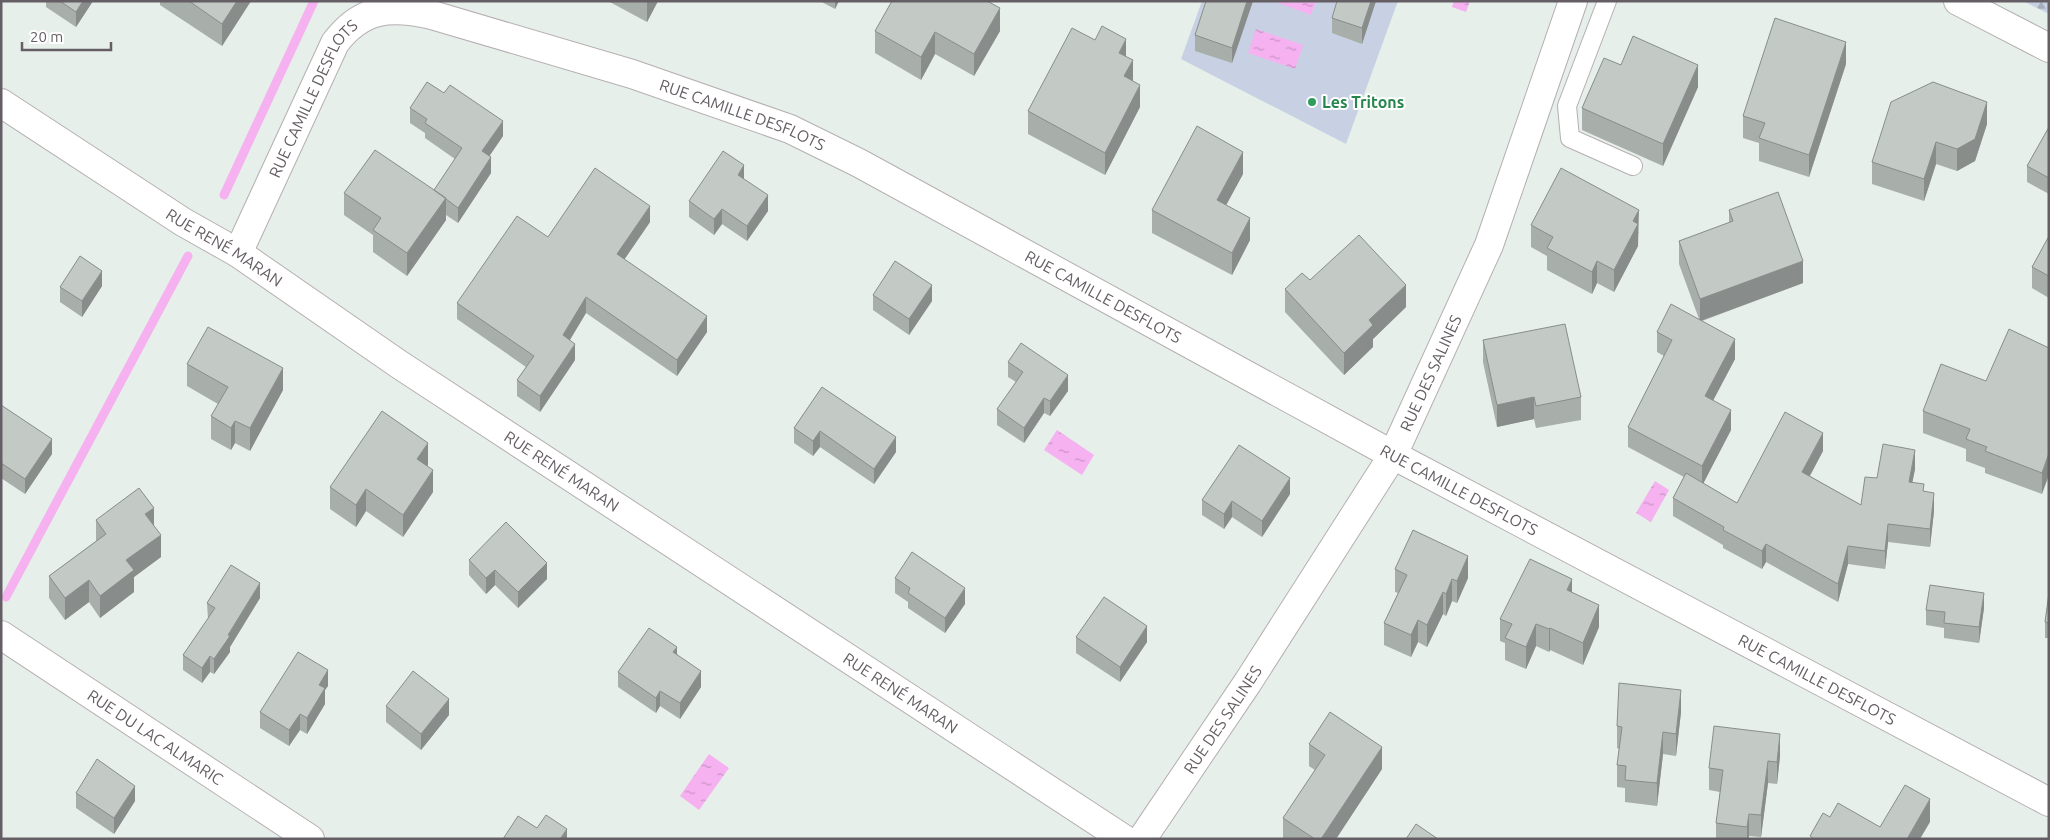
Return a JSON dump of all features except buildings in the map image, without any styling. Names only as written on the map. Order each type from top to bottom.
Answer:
[{"type":"street","name":"RUE DES SALINES","points":[[1142,839],[1248,682],[1394,455],[1489,244],[1573,1]]},
{"type":"street","points":[[1958,1],[2049,48]]},
{"type":"street","name":"RUE CAMILLE DESFLOTS","points":[[238,253],[335,43],[344,31],[358,20],[375,12],[391,9],[410,10],[432,15],[632,74],[790,129],[859,163],[1394,455],[2049,802]]},
{"type":"street","name":"RUE RENÉ MARAN","points":[[1,104],[183,222],[238,253],[400,365],[1124,839]]},
{"type":"street","name":"RUE DU LAC ALMARIC","points":[[1,635],[310,839]]},
{"type":"lane","points":[[1607,1],[1567,106],[1567,121],[1570,138],[1634,166]]},
{"type":"green space","name":"Les Tritons","points":[[1202,1],[1398,1],[1346,144],[1181,59]]},
{"type":"green space","points":[[2023,1],[2049,1],[2049,14]]},
{"type":"water","points":[[1273,1],[1316,1],[1311,15]]},
{"type":"water","points":[[1454,1],[1470,1],[1466,12],[1452,7]]},
{"type":"water","points":[[1256,29],[1303,45],[1295,69],[1248,53]]},
{"type":"water","points":[[1057,430],[1094,455],[1082,475],[1044,450]]},
{"type":"water","points":[[1655,481],[1669,490],[1651,522],[1636,513]]},
{"type":"water","points":[[709,754],[729,768],[699,810],[680,796]]},
{"type":"waterway","points":[[224,195],[314,1]]},
{"type":"waterway","points":[[6,597],[188,256]]},
{"type":"place","name":"Les Tritons","points":[[1312,102]]}]
